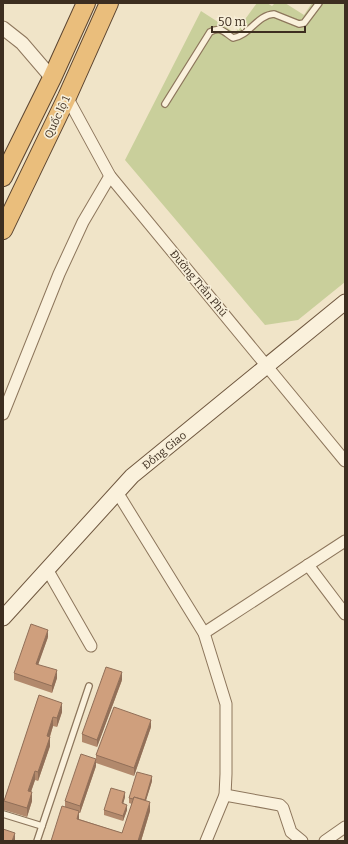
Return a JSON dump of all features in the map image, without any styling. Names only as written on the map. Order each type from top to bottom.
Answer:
[{"type":"highway","name":"Quốc lộ 1","points":[[3,177],[52,78],[86,3]]},
{"type":"highway","name":"Quốc lộ 1","points":[[3,230],[67,97],[109,3]]},
{"type":"highway","points":[[52,78],[67,97]]},
{"type":"main road","name":"Đồng Giao","points":[[3,618],[132,476],[345,302]]},
{"type":"street","points":[[3,28],[22,43],[52,78]]},
{"type":"street","name":"Đường Trần Phú","points":[[67,97],[110,176],[345,461]]},
{"type":"street","points":[[3,414],[59,274],[83,222],[110,176]]},
{"type":"street","points":[[117,492],[204,633],[226,704],[225,795],[206,841]]},
{"type":"street","points":[[204,633],[345,541]]},
{"type":"street","points":[[308,565],[345,614]]},
{"type":"street","points":[[47,569],[91,646]]},
{"type":"street","points":[[225,795],[280,805],[283,808],[294,836],[302,841]]},
{"type":"street","points":[[325,841],[345,827]]},
{"type":"lane","points":[[165,104],[210,32],[219,28],[233,38],[239,38],[264,17],[270,14],[302,24],[319,3]]},
{"type":"lane","points":[[37,841],[89,686]]},
{"type":"lane","points":[[3,814],[42,826]]},
{"type":"green space","points":[[257,3],[267,3],[272,6],[275,3],[285,3],[304,15],[312,3],[345,3],[345,282],[298,320],[265,325],[125,160],[201,11],[235,33]]},
{"type":"building","points":[[31,624],[48,630],[36,664],[57,670],[52,686],[14,673]]},
{"type":"building","points":[[106,667],[122,672],[97,740],[82,734]]},
{"type":"building","points":[[39,695],[62,703],[57,718],[53,717],[47,736],[50,737],[38,772],[35,771],[28,791],[32,792],[27,808],[4,801]]},
{"type":"building","points":[[114,707],[151,720],[134,768],[96,755]]},
{"type":"building","points":[[81,754],[96,759],[80,806],[65,801]]},
{"type":"building","points":[[137,772],[152,776],[145,800],[134,797],[133,799],[129,798]]},
{"type":"building","points":[[111,788],[125,792],[122,803],[127,805],[123,816],[104,810]]},
{"type":"building","points":[[134,797],[150,802],[138,841],[51,841],[62,806],[79,811],[77,819],[122,833]]},
{"type":"building","points":[[3,829],[15,833],[12,841],[3,841]]}]
